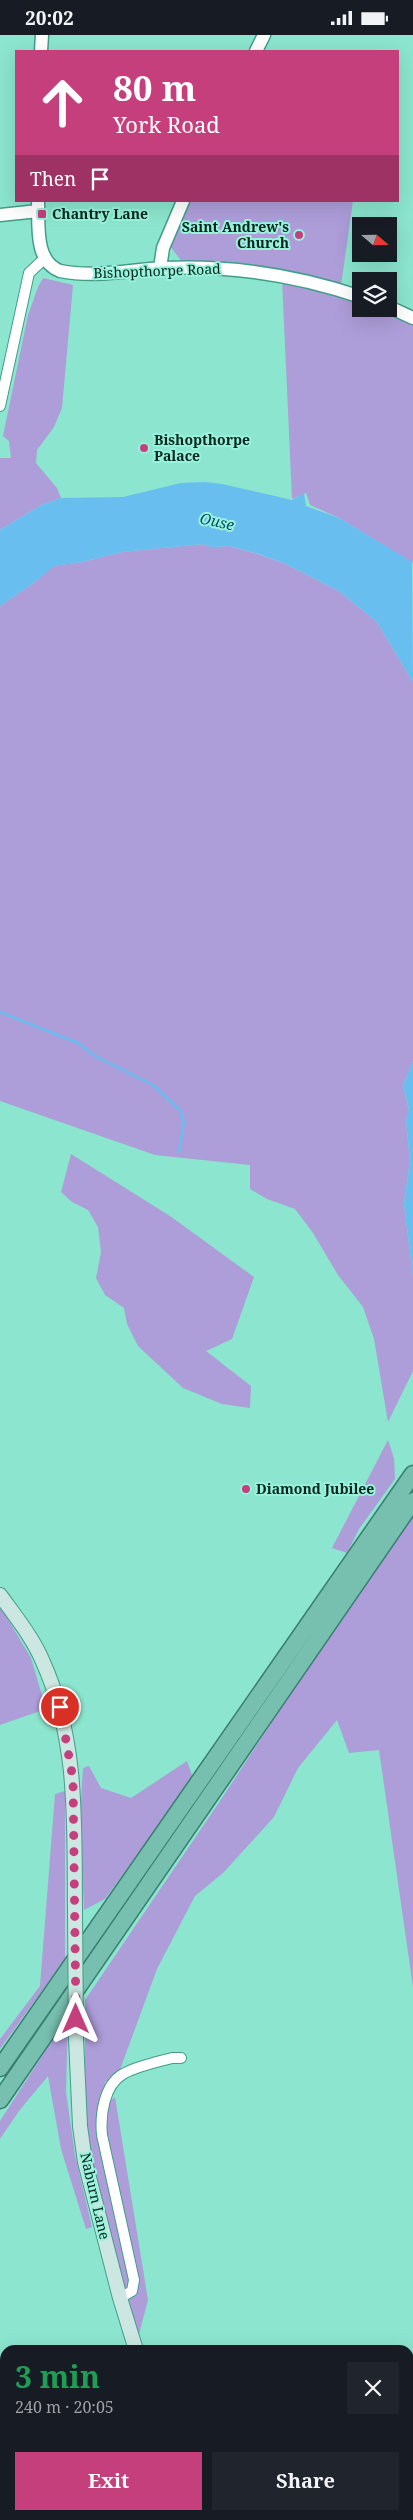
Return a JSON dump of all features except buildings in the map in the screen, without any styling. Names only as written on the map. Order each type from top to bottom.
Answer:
[{"type":"highway","points":[[0,2101],[371,1548],[413,1475]]},
{"type":"highway","points":[[0,2068],[371,1548],[413,1501]]},
{"type":"main road","name":"Naburn Lane","points":[[0,1595],[26,1631],[44,1663],[64,1723],[73,1779],[76,2038],[80,2126],[86,2162],[120,2298],[134,2345]]},
{"type":"street","points":[[41,50],[42,35]]},
{"type":"street","points":[[256,50],[264,35]]},
{"type":"street","points":[[160,268],[163,248],[184,202]]},
{"type":"street","points":[[0,215],[38,206],[44,259],[29,273],[0,406]]},
{"type":"street","name":"Bishopthorpe Road","points":[[44,259],[53,269],[69,273],[116,274],[160,268],[220,268],[269,273],[318,283],[352,294]]},
{"type":"street","points":[[397,311],[413,318]]},
{"type":"street","points":[[120,2298],[132,2291],[134,2280],[102,2135],[100,2121],[103,2106],[113,2085],[123,2074],[172,2058],[181,2058]]},
{"type":"shaded area","points":[[189,202],[353,202],[341,286],[263,267],[182,262],[170,246]]},
{"type":"shaded area","points":[[43,278],[73,285],[62,408],[54,427],[37,450],[36,463],[57,488],[61,498],[42,505],[0,530],[0,458],[11,458],[9,441],[3,436],[28,315]]},
{"type":"shaded area","points":[[282,279],[352,298],[352,317],[397,317],[397,315],[413,322],[413,563],[339,518],[310,505],[306,493],[292,499]]},
{"type":"shaded area","points":[[203,544],[212,547],[229,546],[258,554],[286,564],[339,591],[377,622],[413,682],[413,1061],[403,1086],[409,1110],[406,1121],[410,1161],[404,1204],[413,1276],[413,1371],[388,1422],[374,1339],[363,1307],[338,1275],[313,1233],[295,1209],[267,1199],[250,1189],[250,1165],[155,1155],[0,1101],[0,606],[35,582],[53,566],[82,562],[122,552]]},
{"type":"shaded area","points":[[71,1154],[170,1216],[254,1277],[232,1339],[206,1351],[251,1386],[250,1408],[222,1404],[183,1388],[138,1346],[127,1324],[124,1308],[105,1295],[96,1278],[101,1252],[98,1227],[88,1210],[72,1202],[61,1192]]},
{"type":"shaded area","points":[[388,1440],[394,1458],[395,1479],[359,1529],[347,1553],[332,1548]]},
{"type":"shaded area","points":[[413,1515],[413,1987],[379,1750],[349,1753],[337,1720],[298,1768],[274,1817],[223,1873],[195,1896],[157,1969],[118,2075],[105,2082],[105,2105],[115,2097],[148,2300],[137,2342],[93,2165],[85,2108],[85,2000],[220,1801],[349,1605]]},
{"type":"shaded area","points":[[0,1606],[31,1658],[46,1709],[0,1725]]},
{"type":"shaded area","points":[[187,1761],[193,1778],[105,1899],[84,1910],[80,1816],[83,1768],[89,1766],[101,1788],[131,1798]]},
{"type":"shaded area","points":[[65,1791],[65,1959],[0,2049],[0,2039],[40,1986],[55,1794]]},
{"type":"shaded area","points":[[68,2016],[66,2092],[75,2155],[92,2227],[86,2229],[61,2149],[48,2076],[19,2111],[0,2139],[0,2121]]},
{"type":"water","name":"Ouse","points":[[205,482],[292,500],[304,493],[306,506],[339,518],[412,562],[413,682],[377,622],[339,591],[286,564],[229,546],[212,547],[203,544],[122,552],[82,562],[54,566],[35,582],[0,606],[0,530],[42,505],[61,498],[123,497],[181,483]]},
{"type":"water","points":[[413,1061],[413,1276],[404,1204],[410,1161],[406,1121],[409,1109],[403,1086]]},
{"type":"waterway","points":[[0,1012],[78,1043],[95,1056],[153,1085],[180,1110],[184,1121],[179,1152]]},
{"type":"place","name":"Chantry Lane","points":[[42,214]]},
{"type":"place","name":"Saint Andrew's Church","points":[[299,235]]},
{"type":"place","name":"Bishopthorpe Palace","points":[[144,448]]},
{"type":"place","name":"Diamond Jubilee","points":[[246,1489]]},
{"type":"route","points":[[60,1707],[69,1745],[73,1779],[76,2019]]}]
